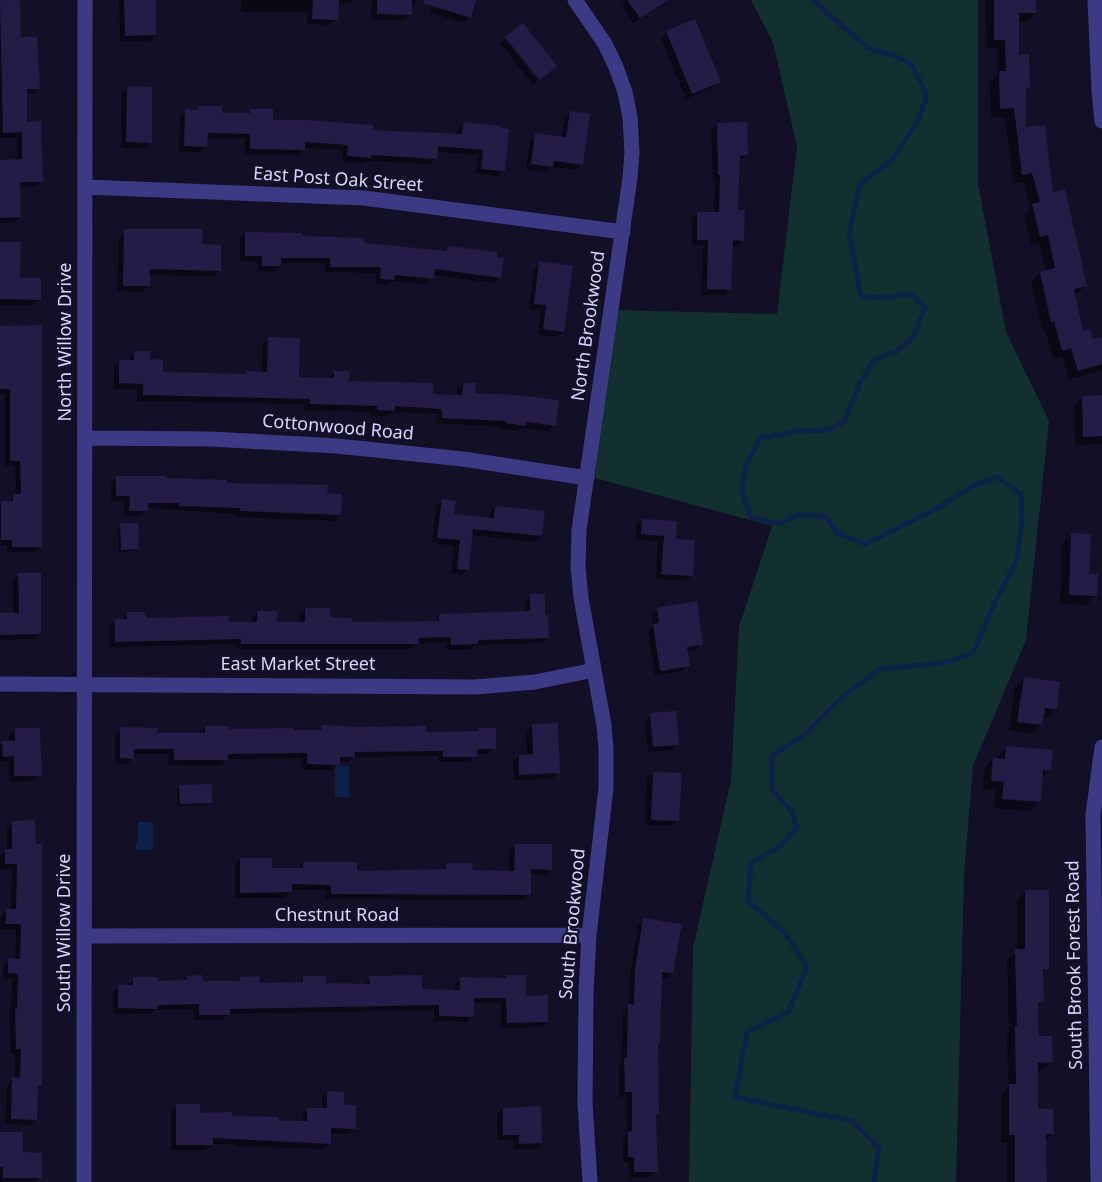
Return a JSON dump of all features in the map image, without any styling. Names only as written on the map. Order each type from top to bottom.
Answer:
[{"type":"street","name":"North Willow Drive","points":[[85,0],[85,684]]},
{"type":"street","name":"North Brookwood","points":[[575,0],[605,44],[625,92],[630,117],[632,152],[579,530],[578,567],[581,598],[594,670]]},
{"type":"street","points":[[1095,0],[1102,121]]},
{"type":"street","name":"East Post Oak Street","points":[[85,187],[364,198],[622,232]]},
{"type":"street","name":"Cottonwood Road","points":[[85,438],[211,439],[337,446],[463,459],[587,478]]},
{"type":"street","name":"East Market Street","points":[[0,684],[475,687],[535,682],[594,670]]},
{"type":"street","name":"South Brookwood","points":[[590,1182],[584,1072],[589,934],[606,788],[604,725],[594,670]]},
{"type":"street","name":"South Willow Drive","points":[[84,1182],[85,684]]},
{"type":"street","name":"South Brook Forest Road","points":[[1098,1182],[1100,1143],[1098,891],[1093,815],[1102,747]]},
{"type":"street","name":"Chestnut Road","points":[[84,936],[589,934]]},
{"type":"green space","points":[[751,0],[978,0],[978,184],[1006,332],[1049,421],[1026,640],[973,766],[964,876],[956,1182],[689,1182],[693,948],[731,780],[739,627],[772,526],[595,478],[611,310],[777,314],[797,147],[773,42]]},
{"type":"water","points":[[335,766],[349,766],[349,797],[335,797]]},
{"type":"water","points":[[138,822],[153,822],[153,850],[136,850]]},
{"type":"building","points":[[0,0],[20,0],[21,37],[37,37],[40,89],[27,89],[27,122],[41,121],[43,182],[20,182],[21,217],[0,218],[0,160],[22,159],[22,132],[3,133]]},
{"type":"building","points":[[124,0],[156,0],[156,35],[125,36]]},
{"type":"building","points":[[313,0],[339,0],[338,20],[312,19]]},
{"type":"building","points":[[377,0],[412,0],[412,15],[377,14]]},
{"type":"building","points":[[424,0],[476,0],[471,18],[423,3]]},
{"type":"building","points":[[627,0],[668,0],[640,18]]},
{"type":"building","points":[[994,0],[1036,0],[1036,13],[1019,13],[1019,55],[1029,54],[1030,88],[1026,88],[1026,127],[1045,125],[1053,192],[1065,189],[1087,286],[1074,289],[1083,331],[1090,329],[1093,339],[1102,337],[1102,364],[1078,371],[1071,348],[1062,351],[1054,321],[1051,322],[1040,272],[1055,268],[1048,235],[1040,237],[1032,204],[1040,202],[1032,173],[1022,175],[1014,108],[1000,109],[999,71],[1006,71],[1005,40],[994,40]]},
{"type":"building","points":[[695,19],[721,82],[692,94],[666,31]]},
{"type":"building","points":[[523,23],[557,66],[540,80],[505,37]]},
{"type":"building","points":[[127,86],[152,87],[152,143],[126,142]]},
{"type":"building","points":[[198,106],[222,106],[222,113],[250,113],[250,109],[273,109],[273,120],[373,125],[373,130],[462,134],[463,122],[501,126],[501,128],[509,129],[505,171],[481,169],[483,150],[438,146],[437,159],[371,155],[371,158],[347,156],[348,145],[305,142],[305,150],[250,149],[250,134],[208,133],[207,147],[184,146],[185,109],[198,110]]},
{"type":"building","points":[[570,111],[590,114],[583,165],[554,161],[553,167],[531,164],[535,133],[566,137]]},
{"type":"building","points":[[747,122],[748,155],[740,156],[738,210],[745,210],[744,241],[733,240],[731,290],[707,289],[708,240],[697,240],[697,212],[719,212],[720,175],[718,175],[717,123]]},
{"type":"building","points":[[124,229],[203,229],[202,244],[221,245],[221,271],[150,269],[150,286],[123,286]]},
{"type":"building","points":[[245,232],[302,233],[302,236],[364,238],[364,243],[447,251],[447,246],[497,252],[497,258],[504,258],[501,278],[435,269],[434,279],[395,275],[394,280],[380,279],[381,267],[330,267],[330,258],[281,258],[281,266],[262,266],[262,256],[245,256]]},
{"type":"building","points":[[0,242],[21,242],[20,278],[41,278],[41,300],[0,299]]},
{"type":"building","points":[[539,261],[573,266],[564,332],[543,329],[546,305],[534,304]]},
{"type":"building","points":[[42,325],[42,547],[12,547],[12,540],[1,540],[1,501],[13,501],[13,494],[21,494],[20,461],[10,461],[10,389],[0,389],[0,326]]},
{"type":"building","points":[[268,337],[300,338],[299,377],[334,378],[334,371],[349,371],[349,381],[434,383],[433,394],[462,395],[463,383],[476,383],[475,393],[559,400],[556,426],[527,422],[526,426],[506,423],[506,421],[442,418],[442,409],[395,406],[395,411],[377,410],[377,406],[310,404],[310,399],[143,395],[143,384],[119,383],[119,360],[134,360],[134,351],[150,351],[150,359],[163,360],[163,372],[246,374],[246,371],[267,372]]},
{"type":"building","points":[[1102,395],[1102,436],[1083,437],[1082,396]]},
{"type":"building","points":[[116,476],[166,476],[166,478],[227,480],[227,483],[328,485],[327,493],[342,494],[341,515],[240,511],[240,508],[179,506],[179,503],[148,503],[148,511],[129,511],[130,496],[116,496]]},
{"type":"building","points":[[442,499],[456,501],[454,514],[494,518],[495,506],[545,511],[542,536],[473,529],[469,570],[457,569],[460,540],[437,538]]},
{"type":"building","points":[[642,519],[677,521],[676,539],[695,540],[693,576],[661,574],[664,536],[641,534]]},
{"type":"building","points":[[120,523],[138,523],[139,549],[121,550]]},
{"type":"building","points":[[1071,533],[1091,534],[1089,574],[1098,574],[1097,596],[1069,595]]},
{"type":"building","points":[[18,573],[41,573],[41,634],[0,635],[0,613],[19,613]]},
{"type":"building","points":[[530,594],[545,594],[545,615],[548,615],[549,638],[478,640],[478,644],[451,645],[451,637],[419,638],[419,644],[241,644],[241,639],[115,642],[115,619],[127,619],[127,612],[145,612],[146,618],[229,616],[229,622],[257,622],[257,611],[277,611],[277,622],[305,622],[305,608],[330,608],[330,617],[352,618],[352,622],[439,621],[439,614],[530,611]]},
{"type":"building","points":[[697,601],[703,645],[687,647],[690,666],[660,671],[653,624],[659,623],[657,608]]},
{"type":"building","points":[[1024,677],[1060,682],[1057,709],[1045,708],[1042,725],[1017,722]]},
{"type":"building","points":[[676,711],[679,745],[653,747],[650,713]]},
{"type":"building","points":[[558,723],[560,773],[519,775],[519,755],[533,754],[532,724]]},
{"type":"building","points":[[321,725],[426,726],[426,732],[478,731],[478,728],[496,728],[496,749],[477,749],[477,757],[443,757],[443,751],[355,752],[355,757],[340,757],[340,765],[307,764],[307,753],[228,754],[228,760],[174,760],[174,749],[134,749],[134,759],[120,758],[120,727],[157,728],[157,733],[205,733],[205,726],[229,726],[229,729],[321,730]]},
{"type":"building","points":[[15,728],[40,728],[42,776],[14,776],[14,756],[3,757],[2,741],[15,741]]},
{"type":"building","points":[[1006,746],[1053,750],[1051,771],[1043,770],[1041,802],[1002,799],[1004,782],[991,781],[993,758],[1005,759]]},
{"type":"building","points":[[653,772],[682,773],[679,821],[651,820]]},
{"type":"building","points":[[212,784],[212,803],[180,804],[179,785]]},
{"type":"building","points":[[35,820],[36,844],[42,844],[42,1086],[38,1086],[37,1120],[11,1119],[12,1077],[20,1078],[21,1049],[16,1049],[15,1009],[17,1009],[18,974],[8,973],[8,958],[20,959],[21,924],[6,924],[6,909],[16,909],[17,864],[5,864],[5,849],[12,849],[12,821]]},
{"type":"building","points":[[515,844],[552,844],[552,870],[531,869],[531,895],[331,894],[331,885],[292,884],[292,892],[240,893],[240,858],[272,858],[272,868],[303,868],[303,862],[357,862],[357,871],[446,869],[446,863],[473,863],[472,870],[514,871]]},
{"type":"building","points":[[1025,890],[1049,890],[1049,969],[1043,969],[1044,1002],[1038,1003],[1039,1036],[1052,1036],[1053,1062],[1038,1063],[1038,1109],[1053,1109],[1054,1134],[1046,1134],[1047,1182],[1015,1182],[1015,1135],[1009,1135],[1009,1084],[1016,1084],[1015,949],[1025,949]]},
{"type":"building","points":[[643,918],[682,924],[673,973],[662,972],[660,1043],[658,1043],[659,1114],[656,1114],[658,1172],[634,1172],[634,1157],[628,1157],[628,1132],[632,1131],[632,1092],[625,1092],[624,1058],[627,1058],[628,1004],[634,1005],[635,970]]},
{"type":"building","points":[[203,975],[203,981],[240,981],[240,977],[259,976],[260,983],[303,982],[303,976],[326,976],[326,983],[370,984],[369,976],[422,975],[422,989],[460,990],[460,977],[506,978],[506,975],[526,975],[526,996],[548,995],[548,1022],[507,1023],[506,998],[474,998],[474,1017],[439,1016],[439,1005],[230,1009],[230,1015],[199,1015],[199,1004],[158,1005],[157,1009],[118,1008],[118,985],[133,985],[133,977],[158,977],[158,981],[187,980],[187,976]]},
{"type":"building","points":[[327,1091],[344,1092],[344,1105],[356,1105],[356,1129],[331,1128],[331,1144],[213,1138],[213,1145],[176,1145],[176,1104],[200,1104],[200,1113],[232,1112],[232,1116],[279,1117],[279,1121],[307,1121],[307,1108],[327,1108]]},
{"type":"building","points":[[541,1106],[542,1143],[519,1144],[519,1135],[503,1135],[503,1108]]},
{"type":"building","points":[[0,1132],[23,1132],[23,1152],[42,1153],[42,1178],[3,1178],[3,1167],[0,1167]]},
{"type":"waterway","points":[[813,0],[868,48],[893,55],[912,64],[927,96],[918,120],[893,159],[860,184],[849,233],[861,296],[881,298],[911,294],[925,308],[913,337],[896,352],[875,359],[860,383],[844,422],[828,430],[798,431],[760,438],[745,468],[742,493],[751,517],[779,524],[800,514],[826,517],[837,533],[865,544],[937,508],[973,486],[997,477],[1021,494],[1022,522],[1016,562],[995,602],[973,653],[944,663],[879,669],[841,698],[803,736],[772,755],[772,790],[791,810],[797,827],[779,847],[751,863],[748,901],[786,934],[807,967],[788,1012],[747,1032],[735,1097],[852,1121],[879,1148],[874,1182]]}]
